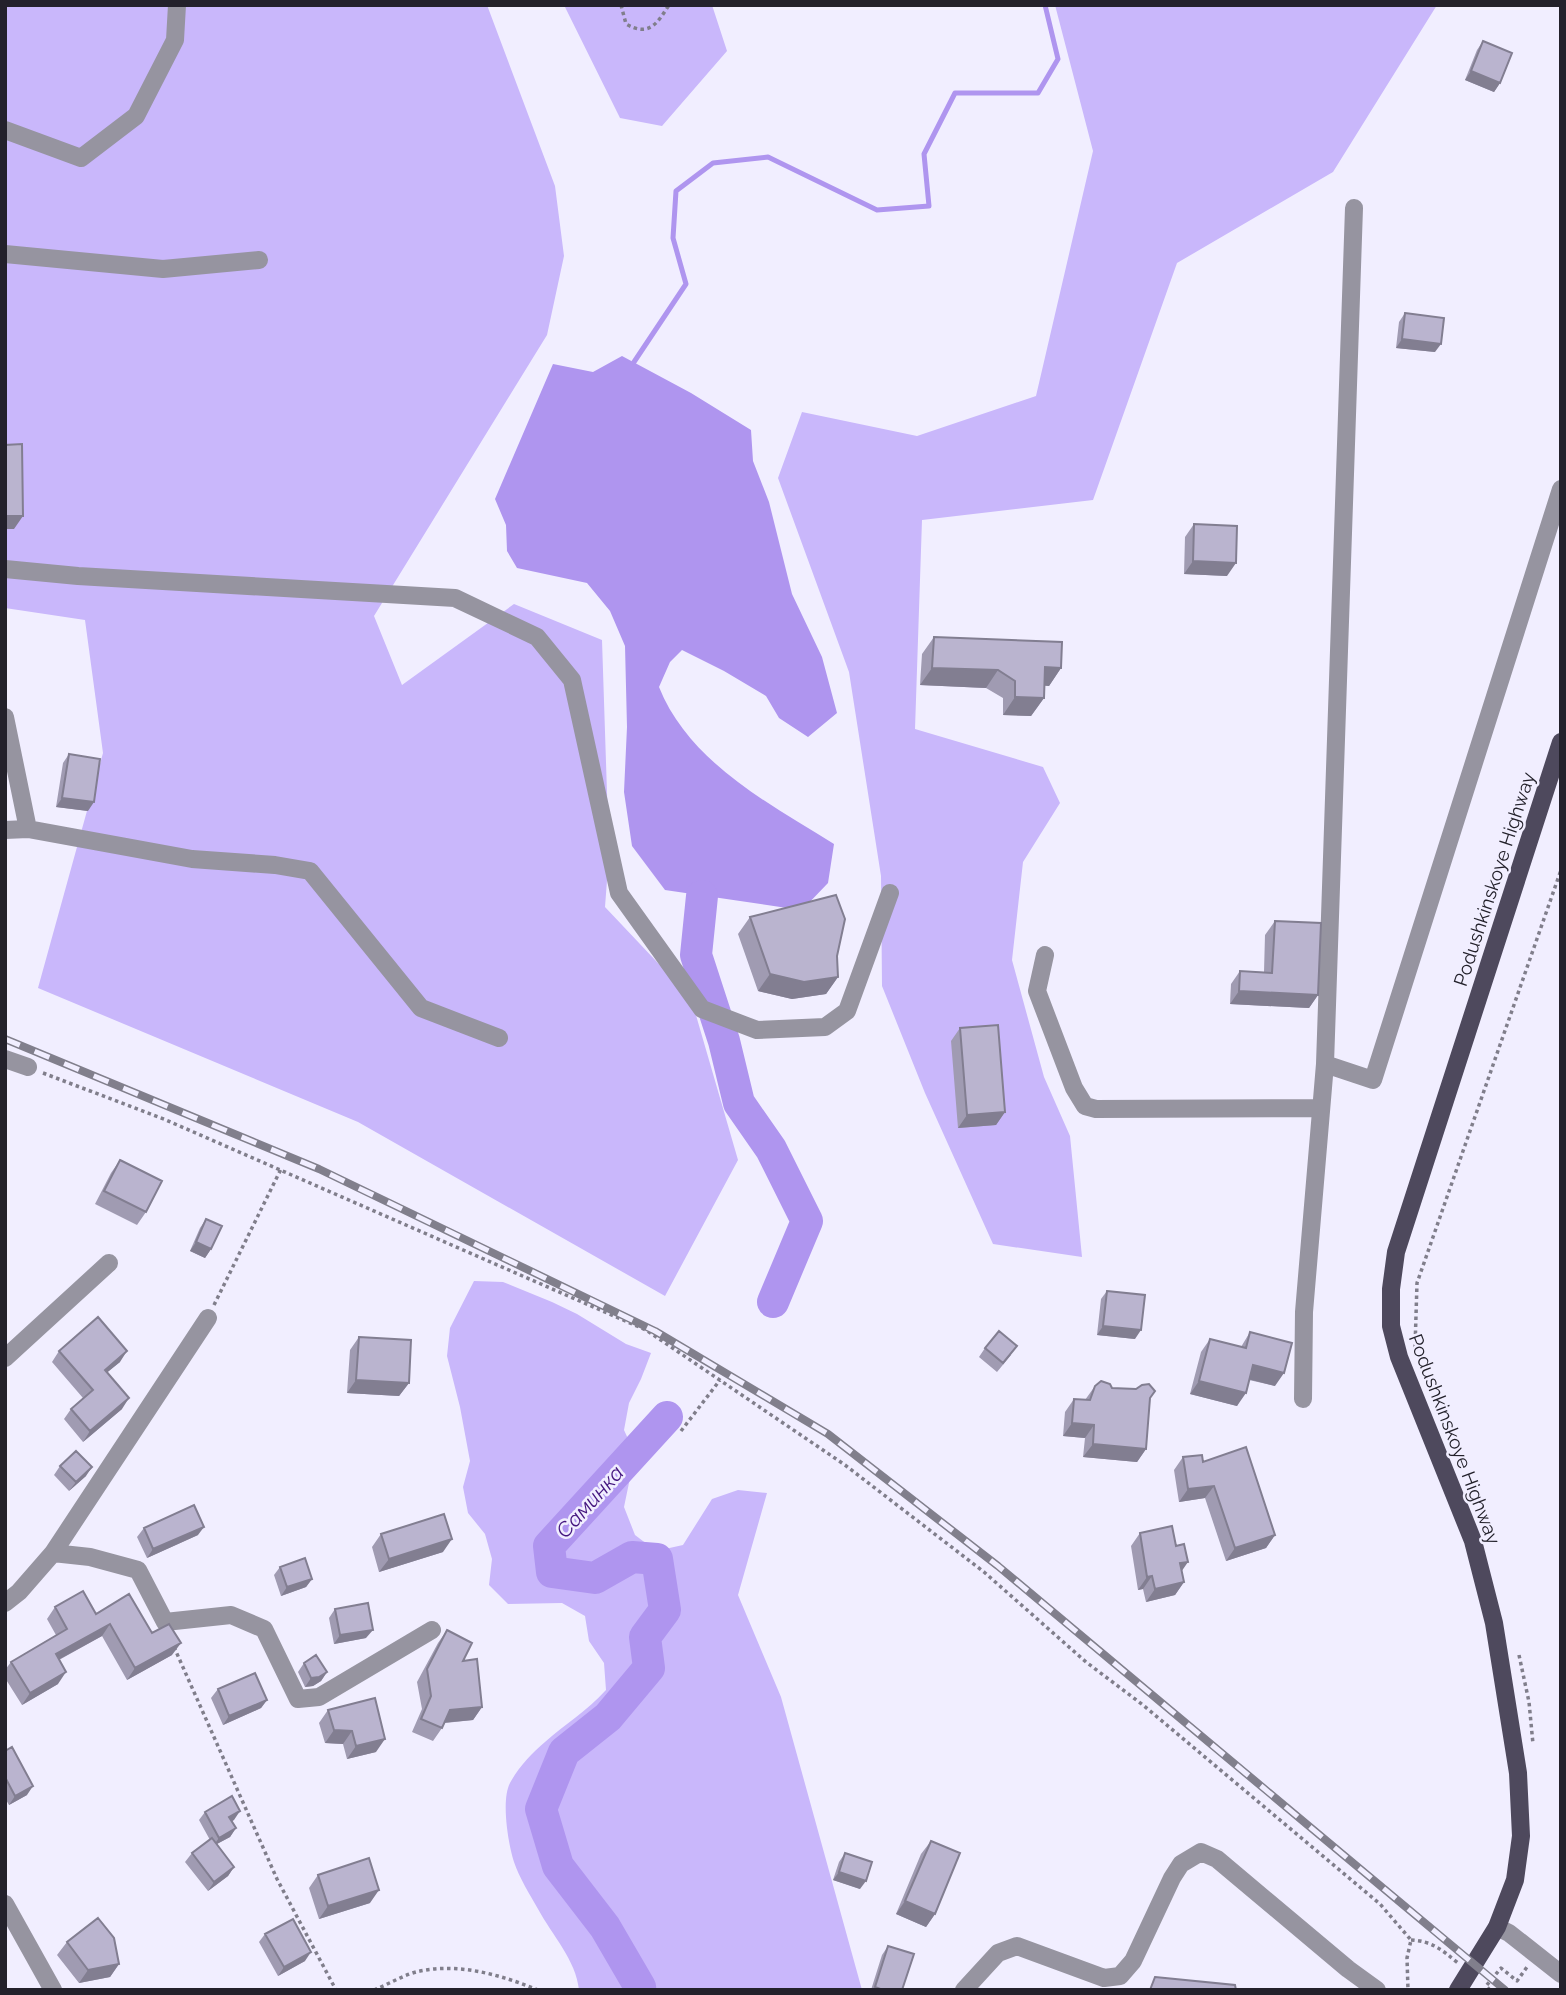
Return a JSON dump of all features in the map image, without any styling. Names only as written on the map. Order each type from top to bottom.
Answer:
[{"type":"main road","name":"Podushkinskoye Highway","points":[[1458,1990],[1497,1927],[1515,1880],[1521,1836],[1518,1773],[1494,1623],[1473,1541],[1399,1357],[1391,1326],[1391,1289],[1396,1252],[1427,1152],[1561,742]]},
{"type":"street","points":[[5,130],[81,158],[136,116],[175,40],[177,5]]},
{"type":"street","points":[[1303,1399],[1304,1312],[1325,1064],[1354,208]]},
{"type":"street","points":[[5,254],[163,269],[259,260]]},
{"type":"street","points":[[1325,1064],[1373,1080],[1561,489]]},
{"type":"street","points":[[5,569],[78,576],[455,598],[537,637],[572,680],[619,892],[702,1009],[746,1026],[757,1030],[825,1027],[847,1012],[890,892]]},
{"type":"street","points":[[5,717],[28,829]]},
{"type":"street","points":[[5,830],[28,829],[192,859],[275,865],[310,871],[421,1008],[499,1038]]},
{"type":"street","points":[[1045,955],[1037,991],[1074,1088],[1085,1106],[1096,1109],[1321,1108]]},
{"type":"street","points":[[5,1059],[28,1067]]},
{"type":"street","points":[[5,1359],[109,1263]]},
{"type":"street","points":[[5,1603],[19,1592],[53,1553],[208,1318]]},
{"type":"street","points":[[53,1553],[90,1557],[138,1570],[165,1622],[230,1615],[264,1629],[298,1699],[319,1697],[432,1630]]},
{"type":"street","points":[[964,1990],[998,1952],[1017,1946],[1104,1978],[1121,1976],[1133,1961],[1181,1864],[1201,1852],[1217,1859],[1348,1969],[1377,1990]]},
{"type":"street","points":[[5,1903],[53,1990]]},
{"type":"street","points":[[1497,1927],[1561,1974]]},
{"type":"path","points":[[621,5],[626,24],[635,29],[649,29],[659,21],[669,5]]},
{"type":"path","points":[[1415,1352],[1417,1283],[1561,870]]},
{"type":"path","points":[[28,1067],[166,1120],[646,1330],[845,1465],[984,1572],[1086,1662],[1143,1705],[1380,1904],[1411,1940],[1426,1941],[1437,1946],[1469,1972]]},
{"type":"path","points":[[208,1318],[281,1169]]},
{"type":"path","points":[[681,1431],[720,1380]]},
{"type":"path","points":[[1479,1505],[1494,1544]]},
{"type":"path","points":[[165,1622],[183,1671],[277,1879],[336,1990]]},
{"type":"path","points":[[1517,1649],[1529,1702],[1534,1756]]},
{"type":"path","points":[[1408,1990],[1407,1958],[1411,1940]]},
{"type":"path","points":[[1490,1990],[1486,1986],[1501,1968],[1517,1981],[1536,1955]]},
{"type":"path","points":[[374,1990],[419,1971],[459,1969],[503,1976],[538,1990]]},
{"type":"shaded area","points":[[5,5],[487,5],[555,186],[564,256],[547,335],[374,616],[402,685],[514,604],[602,640],[609,854],[605,907],[691,998],[738,1160],[665,1296],[358,1122],[38,988],[103,753],[85,620],[5,608]]},
{"type":"shaded area","points":[[564,5],[712,5],[727,51],[662,126],[620,118]]},
{"type":"shaded area","points":[[1055,5],[1437,5],[1333,172],[1177,263],[1093,500],[922,520],[915,729],[1043,767],[1060,803],[1023,862],[1012,960],[1044,1077],[1070,1136],[1082,1257],[993,1244],[925,1093],[882,986],[881,876],[849,672],[778,478],[802,412],[917,436],[1036,396],[1093,151]]},
{"type":"shaded area","points":[[622,356],[691,393],[751,430],[753,461],[769,502],[792,594],[822,657],[837,713],[808,737],[779,718],[766,696],[682,650],[670,662],[659,687],[672,714],[710,759],[758,796],[834,844],[828,883],[804,908],[787,908],[665,890],[632,846],[624,792],[627,727],[625,646],[610,611],[587,583],[517,568],[507,551],[506,525],[495,499],[553,364],[593,372]]},
{"type":"shaded area","points":[[474,1281],[503,1282],[552,1302],[626,1344],[651,1353],[629,1403],[624,1430],[635,1454],[624,1507],[635,1535],[656,1551],[683,1545],[712,1499],[738,1490],[767,1493],[738,1595],[781,1697],[862,1990],[579,1990],[568,1958],[516,1868],[508,1833],[506,1800],[510,1783],[526,1761],[606,1690],[604,1663],[589,1641],[585,1616],[562,1603],[508,1604],[489,1585],[492,1559],[485,1534],[468,1513],[463,1487],[470,1461],[447,1356],[450,1328]]},
{"type":"building","points":[[1483,41],[1512,53],[1500,83],[1471,71]]},
{"type":"building","points":[[1405,313],[1444,318],[1441,344],[1402,339]]},
{"type":"building","points":[[22,444],[23,516],[5,516],[5,445]]},
{"type":"building","points":[[1194,524],[1237,526],[1236,563],[1193,561]]},
{"type":"building","points":[[934,637],[1062,642],[1061,668],[1045,667],[1044,698],[1015,697],[1015,681],[998,670],[932,668]]},
{"type":"building","points":[[69,754],[100,759],[94,802],[62,798]]},
{"type":"building","points":[[836,895],[845,919],[837,956],[838,977],[804,982],[770,974],[750,917]]},
{"type":"building","points":[[1275,921],[1321,923],[1318,995],[1239,991],[1240,971],[1272,973]]},
{"type":"building","points":[[998,1025],[1005,1112],[967,1115],[960,1028]]},
{"type":"building","points":[[120,1160],[162,1181],[146,1212],[104,1191]]},
{"type":"building","points":[[206,1219],[222,1226],[211,1249],[196,1242]]},
{"type":"building","points":[[1107,1291],[1145,1295],[1141,1330],[1103,1326]]},
{"type":"building","points":[[98,1317],[127,1351],[105,1370],[129,1398],[90,1431],[71,1409],[93,1390],[59,1351]]},
{"type":"building","points":[[999,1331],[1017,1346],[1003,1363],[985,1348]]},
{"type":"building","points":[[1250,1332],[1292,1343],[1284,1373],[1253,1365],[1246,1393],[1199,1381],[1210,1339],[1246,1348]]},
{"type":"building","points":[[359,1337],[411,1340],[409,1383],[356,1380]]},
{"type":"building","points":[[1101,1381],[1110,1384],[1112,1388],[1136,1389],[1149,1384],[1155,1391],[1150,1398],[1146,1449],[1093,1444],[1094,1425],[1072,1423],[1074,1399],[1090,1400],[1095,1386]]},
{"type":"building","points":[[1246,1447],[1275,1535],[1235,1548],[1214,1486],[1188,1489],[1183,1457],[1202,1455],[1203,1462]]},
{"type":"building","points":[[76,1451],[92,1467],[76,1482],[60,1466]]},
{"type":"building","points":[[194,1505],[204,1527],[153,1549],[144,1528]]},
{"type":"building","points":[[444,1514],[452,1539],[389,1559],[381,1534]]},
{"type":"building","points":[[1172,1526],[1176,1546],[1184,1544],[1188,1562],[1180,1563],[1184,1582],[1155,1589],[1152,1576],[1147,1577],[1140,1533]]},
{"type":"building","points":[[305,1558],[312,1579],[287,1587],[280,1567]]},
{"type":"building","points":[[83,1591],[96,1614],[129,1594],[152,1633],[169,1624],[181,1643],[135,1668],[110,1624],[56,1654],[66,1672],[30,1693],[11,1662],[67,1629],[55,1607]]},
{"type":"building","points":[[368,1603],[373,1630],[340,1635],[335,1609]]},
{"type":"building","points":[[447,1630],[472,1643],[463,1661],[477,1659],[482,1707],[450,1710],[442,1728],[421,1719],[431,1696],[427,1669]]},
{"type":"building","points":[[316,1655],[327,1672],[311,1678],[304,1663]]},
{"type":"building","points":[[255,1673],[267,1700],[229,1716],[218,1689]]},
{"type":"building","points":[[375,1698],[385,1739],[356,1746],[352,1731],[334,1730],[328,1710]]},
{"type":"building","points":[[12,1747],[33,1786],[15,1796],[5,1777],[5,1751]]},
{"type":"building","points":[[232,1796],[240,1811],[229,1817],[236,1828],[219,1838],[205,1812]]},
{"type":"building","points":[[212,1838],[234,1867],[214,1882],[192,1853]]},
{"type":"building","points":[[931,1841],[960,1853],[935,1914],[905,1901]]},
{"type":"building","points":[[845,1853],[872,1862],[866,1881],[839,1872]]},
{"type":"building","points":[[369,1858],[379,1890],[328,1906],[318,1875]]},
{"type":"building","points":[[98,1918],[114,1938],[119,1964],[88,1970],[67,1942]]},
{"type":"building","points":[[293,1919],[311,1952],[284,1967],[265,1934]]},
{"type":"building","points":[[888,1946],[914,1954],[902,1990],[875,1987]]},
{"type":"building","points":[[1155,1977],[1235,1985],[1236,1990],[1150,1990]]},
{"type":"waterway","points":[[634,362],[686,284],[673,238],[676,191],[713,163],[768,157],[877,210],[929,206],[924,154],[955,93],[1038,93],[1058,59],[1045,5]]},
{"type":"waterway","name":"Саминка","points":[[702,896],[696,955],[724,1041],[739,1103],[771,1149],[807,1221],[773,1302]]},
{"type":"waterway","name":"Саминка","points":[[638,1990],[640,1987],[605,1927],[558,1866],[541,1809],[564,1752],[608,1717],[649,1668],[645,1637],[665,1610],[657,1559],[632,1557],[595,1578],[552,1572],[549,1546],[667,1417]]},
{"type":"railway","points":[[5,1039],[319,1169],[655,1331],[828,1434],[998,1566],[1505,1990]]}]
